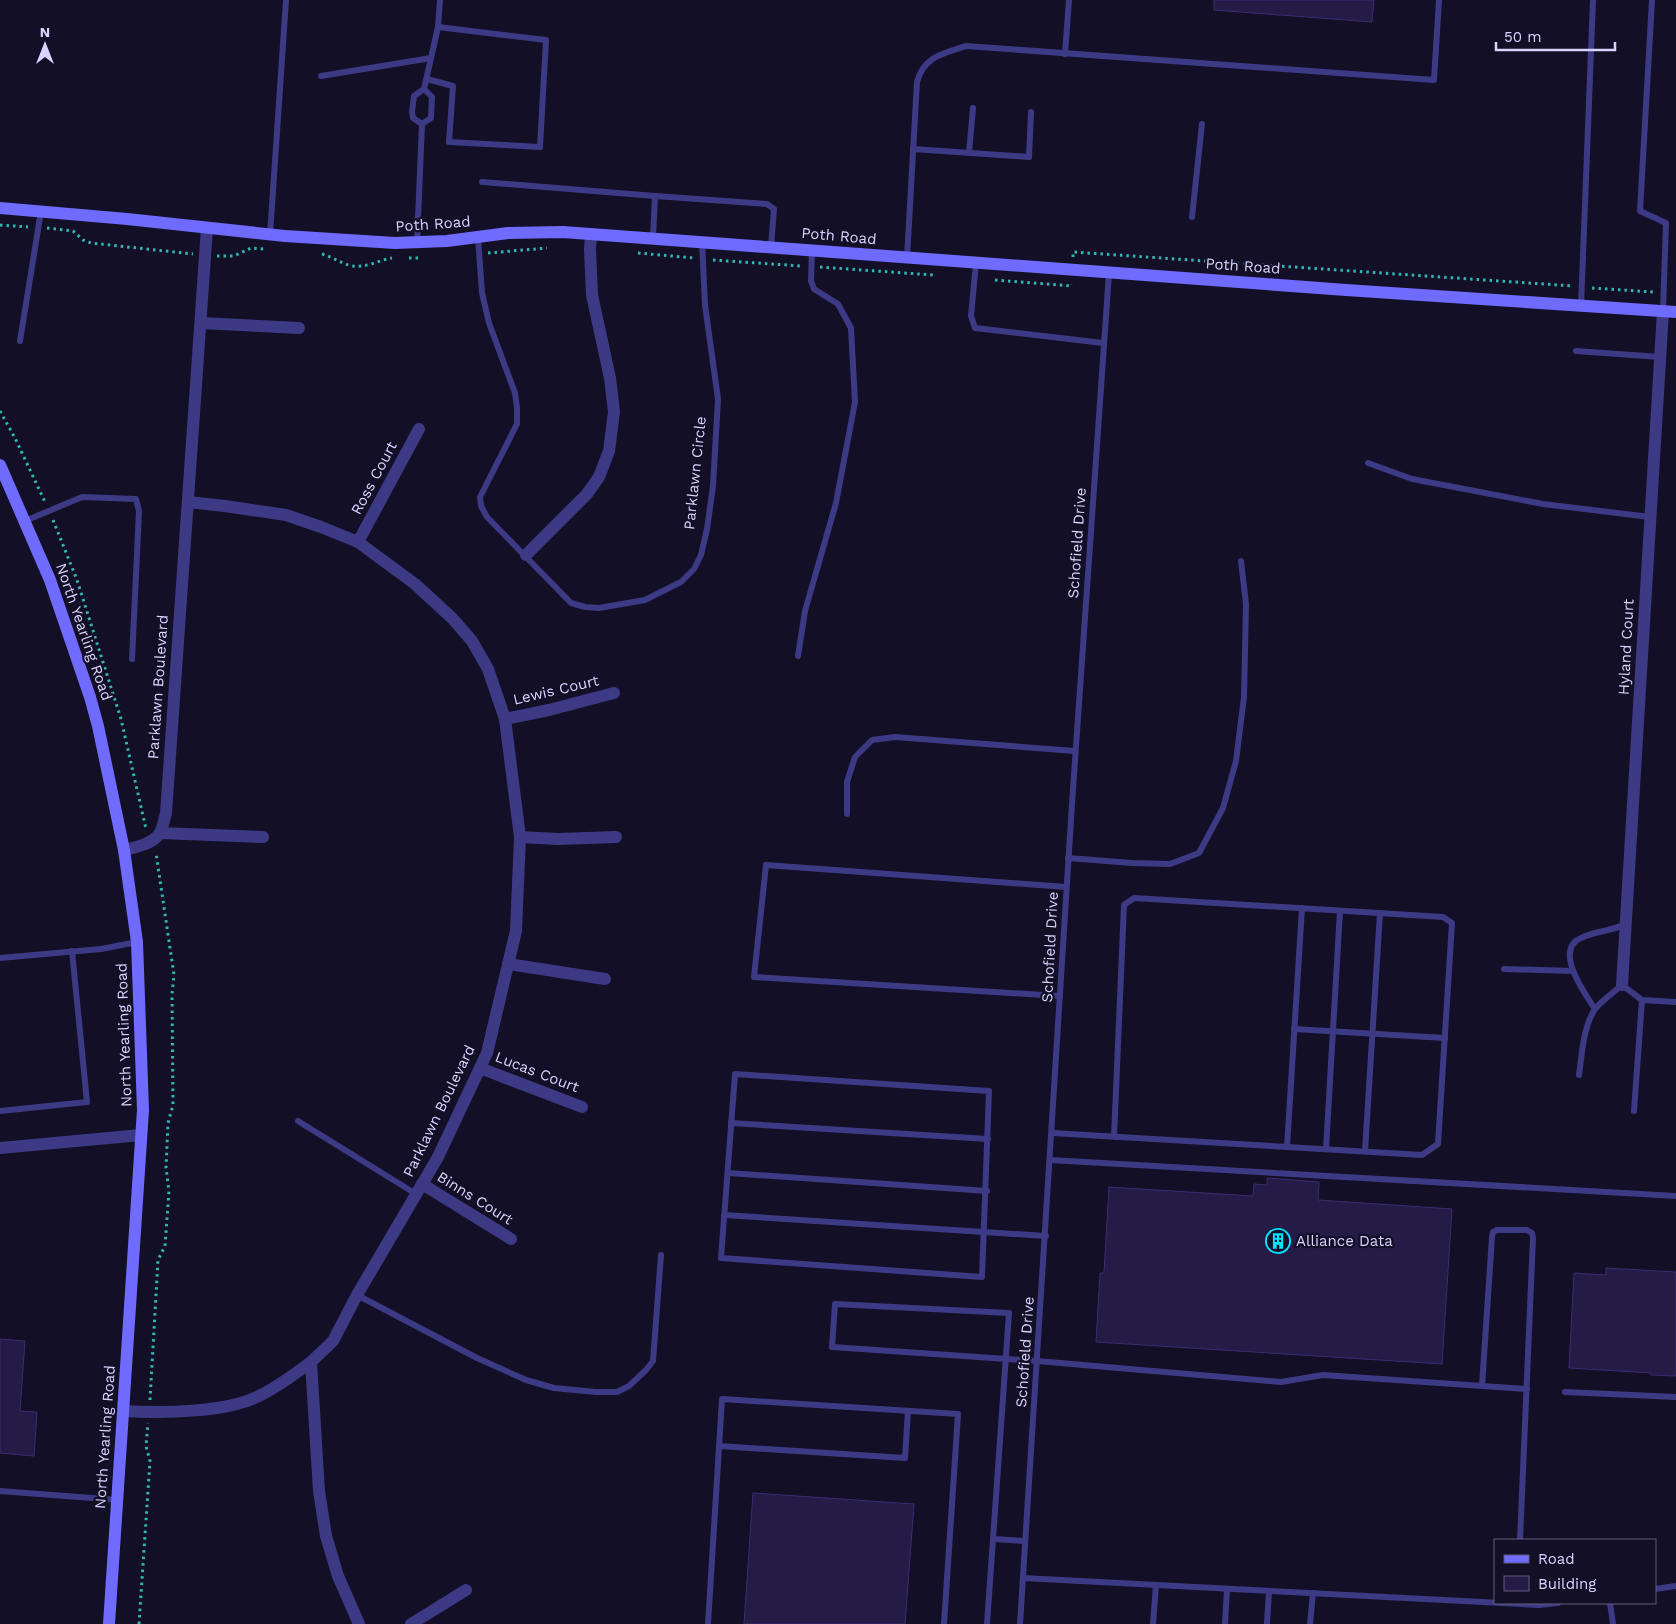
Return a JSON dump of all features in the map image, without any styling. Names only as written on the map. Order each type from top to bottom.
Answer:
[{"type":"street","name":"Poth Road","points":[[0,208],[270,235],[370,242],[417,243],[532,232],[592,234],[976,263],[1670,311]]},
{"type":"street","name":"Parklawn Boulevard","points":[[160,833],[166,813],[207,228]]},
{"type":"street","points":[[526,555],[587,494],[602,470],[609,451],[614,412],[610,378],[592,295],[592,234]]},
{"type":"street","name":"Hyland Court","points":[[1622,985],[1660,357],[1670,311]]},
{"type":"street","points":[[201,322],[299,328]]},
{"type":"street","name":"Ross Court","points":[[358,542],[419,428]]},
{"type":"street","name":"North Yearling Road","points":[[0,465],[50,580],[90,697],[98,726],[124,850],[137,942],[143,1110],[118,1500],[108,1624]]},
{"type":"street","name":"Parklawn Boulevard","points":[[123,1411],[169,1412],[232,1405],[258,1396],[291,1377],[311,1362],[333,1341],[356,1295],[438,1157],[487,1053],[516,931],[520,837],[505,719],[488,669],[472,641],[452,618],[415,584],[358,542],[286,515],[188,502]]},
{"type":"street","name":"Lewis Court","points":[[505,719],[614,693]]},
{"type":"street","points":[[124,850],[142,845],[160,833],[263,837]]},
{"type":"street","points":[[520,837],[558,839],[616,837]]},
{"type":"street","points":[[508,964],[605,979]]},
{"type":"street","name":"Lucas Court","points":[[480,1068],[582,1107]]},
{"type":"street","points":[[0,1148],[141,1134]]},
{"type":"street","name":"Binns Court","points":[[419,1189],[511,1239]]},
{"type":"street","points":[[311,1362],[319,1491],[326,1536],[338,1576],[359,1624]]},
{"type":"street","points":[[411,1624],[466,1590]]},
{"type":"lane","points":[[270,235],[286,0]]},
{"type":"lane","points":[[422,124],[413,118],[414,96],[424,89],[438,28],[440,0]]},
{"type":"lane","points":[[1065,54],[1070,0]]},
{"type":"lane","points":[[907,258],[917,82],[920,71],[927,62],[936,57],[966,46],[1434,80],[1439,0]]},
{"type":"lane","points":[[1581,306],[1593,0]]},
{"type":"lane","points":[[1652,0],[1640,211],[1666,223],[1670,311]]},
{"type":"lane","points":[[426,79],[453,86],[450,142],[540,147],[546,40],[438,28]]},
{"type":"lane","points":[[320,76],[431,58]]},
{"type":"lane","points":[[422,124],[431,118],[432,97],[424,89]]},
{"type":"lane","points":[[969,153],[973,108]]},
{"type":"lane","points":[[913,149],[1029,157],[1032,112]]},
{"type":"lane","points":[[417,243],[422,124]]},
{"type":"lane","points":[[1192,217],[1202,124]]},
{"type":"lane","points":[[482,182],[767,204],[774,209],[771,247]]},
{"type":"lane","points":[[653,238],[655,196]]},
{"type":"lane","points":[[20,340],[41,212]]},
{"type":"lane","name":"Parklawn Circle","points":[[478,237],[482,293],[487,315],[515,393],[517,408],[517,424],[480,497],[481,506],[487,517],[571,602],[585,607],[599,608],[645,600],[681,582],[694,569],[705,538],[713,486],[718,399],[705,305],[702,241]]},
{"type":"lane","points":[[798,656],[805,611],[836,503],[855,402],[851,328],[838,304],[819,294],[814,289],[811,281],[812,250]]},
{"type":"lane","points":[[976,263],[971,316],[975,328],[1104,343]]},
{"type":"lane","name":"Schofield Drive","points":[[1020,1624],[1046,1236],[1066,887],[1108,272]]},
{"type":"lane","points":[[1576,351],[1660,357]]},
{"type":"lane","points":[[1368,463],[1412,478],[1544,504],[1650,517]]},
{"type":"lane","points":[[25,521],[82,496],[136,499],[140,510],[132,659]]},
{"type":"lane","points":[[1068,858],[1170,864],[1199,854],[1223,808],[1236,761],[1244,697],[1246,604],[1241,560]]},
{"type":"lane","points":[[847,814],[847,782],[855,757],[872,740],[895,737],[1075,751]]},
{"type":"lane","points":[[1060,996],[754,978],[766,865],[1066,887]]},
{"type":"lane","points":[[1052,1133],[1114,1137],[1287,1147],[1365,1151],[1422,1155],[1438,1144],[1452,923],[1443,917],[1134,898],[1124,905],[1114,1137]]},
{"type":"lane","points":[[1287,1147],[1302,908]]},
{"type":"lane","points":[[1326,1149],[1340,911]]},
{"type":"lane","points":[[1365,1151],[1380,913]]},
{"type":"lane","points":[[1595,1010],[1577,982],[1570,958],[1570,949],[1573,943],[1580,938],[1626,924]]},
{"type":"lane","points":[[0,958],[101,949],[137,942]]},
{"type":"lane","points":[[0,1111],[87,1102],[72,951]]},
{"type":"lane","points":[[1504,969],[1573,971]]},
{"type":"lane","points":[[1579,1075],[1587,1031],[1595,1010],[1622,985],[1642,1000],[1676,1002]]},
{"type":"lane","points":[[1634,1111],[1642,1000]]},
{"type":"lane","points":[[1294,1028],[1445,1038]]},
{"type":"lane","points":[[736,1074],[989,1091],[982,1277],[721,1258],[731,1123],[736,1074]]},
{"type":"lane","points":[[298,1120],[419,1189]]},
{"type":"lane","points":[[731,1123],[988,1139]]},
{"type":"lane","points":[[1050,1160],[1676,1196]]},
{"type":"lane","points":[[728,1173],[986,1191]]},
{"type":"lane","points":[[724,1215],[1046,1236]]},
{"type":"lane","points":[[1482,1386],[1493,1232],[1497,1230],[1527,1230],[1532,1233],[1533,1238],[1520,1539]]},
{"type":"lane","points":[[356,1295],[477,1358],[526,1380],[554,1388],[617,1392],[629,1386],[646,1370],[652,1361],[661,1255]]},
{"type":"lane","points":[[987,1624],[1006,1358],[1010,1313],[835,1304],[832,1347],[1006,1358],[1282,1382],[1323,1375],[1527,1389]]},
{"type":"lane","points":[[1565,1392],[1676,1397]]},
{"type":"lane","points":[[708,1624],[722,1399],[958,1414],[944,1624]]},
{"type":"lane","points":[[719,1446],[905,1458],[908,1411]]},
{"type":"lane","points":[[0,1491],[118,1500]]},
{"type":"lane","points":[[993,1539],[1025,1542]]},
{"type":"lane","points":[[1023,1578],[1494,1602]]},
{"type":"lane","points":[[1152,1624],[1156,1585]]},
{"type":"lane","points":[[1656,1589],[1676,1586]]},
{"type":"lane","points":[[1225,1624],[1227,1589]]},
{"type":"lane","points":[[1267,1624],[1269,1591]]},
{"type":"lane","points":[[1310,1624],[1313,1593]]},
{"type":"lane","points":[[1524,1604],[1539,1606],[1552,1604]]},
{"type":"lane","points":[[1610,1604],[1613,1624]]},
{"type":"building","points":[[1214,0],[1374,0],[1372,22],[1214,10]]},
{"type":"building","name":"Alliance Data","points":[[1267,1178],[1319,1182],[1318,1200],[1452,1209],[1442,1364],[1096,1342],[1100,1273],[1104,1273],[1109,1187],[1253,1196],[1254,1184],[1267,1185]]},
{"type":"building","points":[[1606,1268],[1676,1272],[1676,1376],[1569,1368],[1574,1273],[1606,1275]]},
{"type":"building","points":[[0,1339],[25,1341],[20,1411],[37,1412],[34,1456],[0,1453]]},
{"type":"building","points":[[753,1493],[914,1504],[905,1624],[744,1624]]},
{"type":"place","name":"Alliance Data","points":[[1278,1241]]}]
